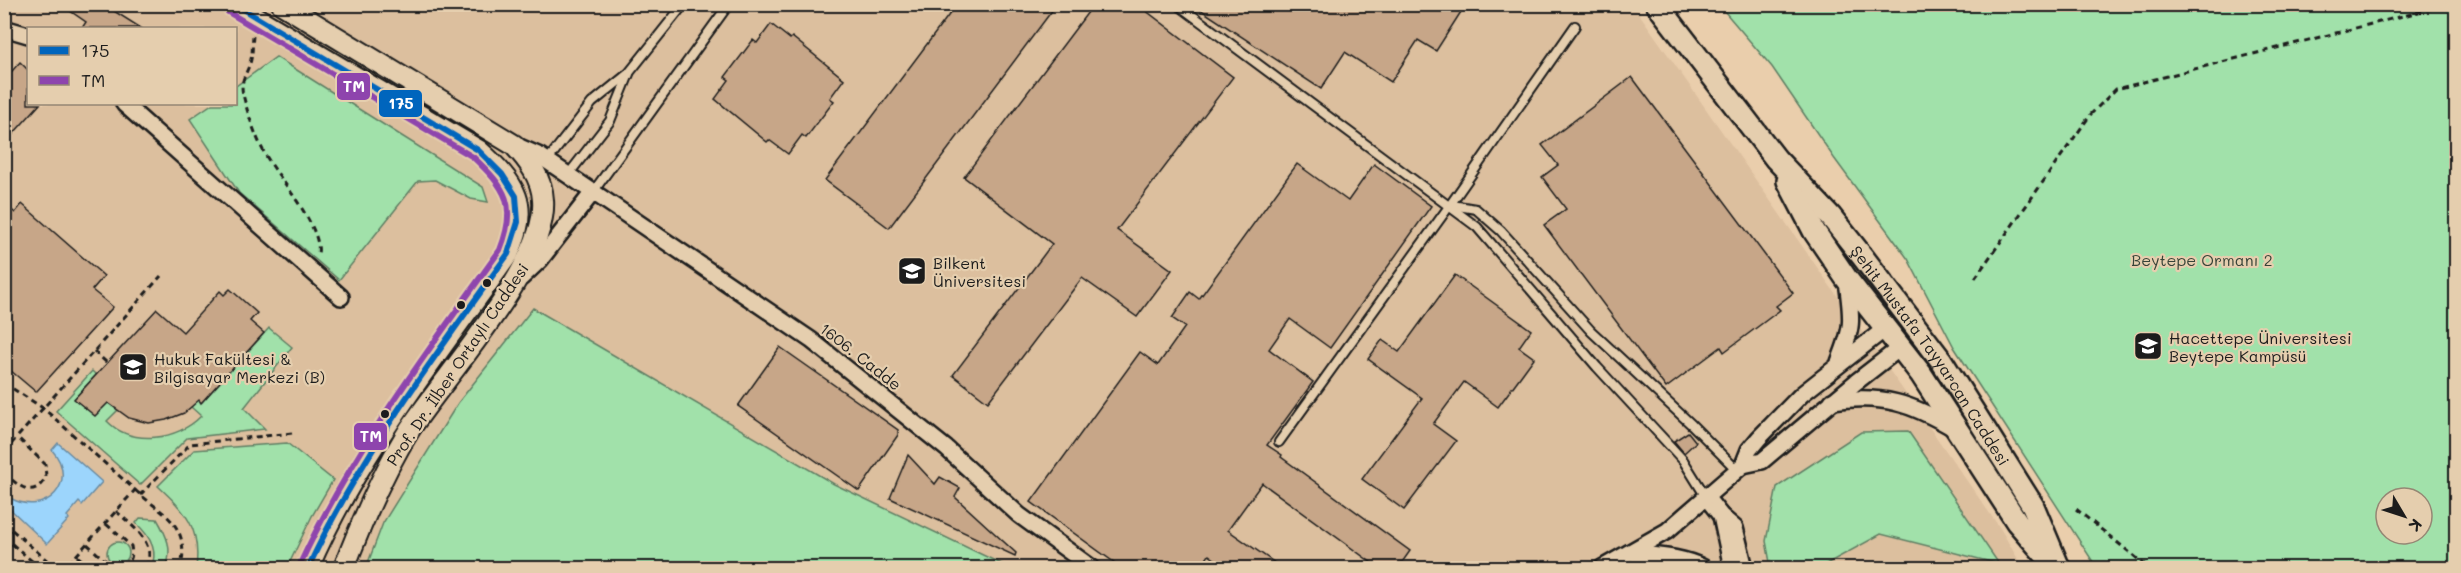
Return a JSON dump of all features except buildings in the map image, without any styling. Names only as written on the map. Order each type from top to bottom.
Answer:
[{"type":"main road","name":"Şehit Mustafa Tayyarcan Caddesi","points":[[1657,4],[1776,159],[1831,217],[1921,332],[1989,433],[2033,506],[2058,568]]},
{"type":"main road","name":"Şehit Mustafa Tayyarcan Caddesi","points":[[1776,159],[1814,231],[1846,278],[1901,347],[2017,522],[2058,568]]},
{"type":"main road","points":[[1886,328],[1906,312]]},
{"type":"main road","points":[[1901,347],[1921,332]]},
{"type":"street","name":"Prof. Dr. İlber Ortaylı Caddesi","points":[[233,4],[478,150],[502,172],[512,185],[516,192],[519,211],[517,234],[508,254],[378,436],[321,539],[308,568]]},
{"type":"street","name":"Prof. Dr. İlber Ortaylı Caddesi","points":[[282,4],[514,145],[528,160],[538,177],[543,200],[542,220],[531,251],[514,284],[410,429],[385,474],[344,568]]},
{"type":"street","points":[[4,28],[27,35]]},
{"type":"street","points":[[125,105],[341,297]]},
{"type":"street","name":"1606. Cadde","points":[[514,145],[547,161],[829,353],[947,449],[1019,515],[1092,568]]},
{"type":"street","points":[[514,284],[540,260],[593,192]]},
{"type":"street","points":[[1838,365],[1852,329],[1852,313],[1846,278]]},
{"type":"street","points":[[1740,468],[1749,450],[1759,438],[1802,394],[1886,328]]},
{"type":"street","points":[[1602,568],[1667,531],[1740,468],[1762,461],[1832,401],[1901,347]]},
{"type":"street","points":[[1832,401],[1852,399],[1899,402],[1921,410],[1959,432]]},
{"type":"street","points":[[1706,497],[1721,516],[1735,528],[1745,568]]},
{"type":"street","points":[[1721,516],[1732,568]]},
{"type":"street","points":[[1629,553],[1668,557],[1693,562],[1704,568]]},
{"type":"lane","points":[[547,161],[592,103],[629,73],[684,4]]},
{"type":"lane","points":[[593,192],[729,4]]},
{"type":"lane","points":[[1177,4],[1477,227],[1502,253],[1597,367],[1683,460],[1706,497]]},
{"type":"lane","points":[[1279,442],[1450,205],[1575,26]]},
{"type":"lane","points":[[568,175],[610,121],[629,73]]},
{"type":"lane","points":[[1450,205],[1476,209],[1501,231],[1591,332],[1740,468]]},
{"type":"path","points":[[1976,278],[2091,114],[2116,89],[2446,5],[2457,15]]},
{"type":"path","points":[[253,16],[251,61],[244,75],[242,91],[266,156],[294,196],[311,227],[319,250],[310,269]]},
{"type":"path","points":[[5,450],[161,276]]},
{"type":"path","points":[[94,351],[107,363]]},
{"type":"path","points":[[4,383],[43,408],[140,495],[170,517],[177,527],[184,553],[181,568]]},
{"type":"path","points":[[140,495],[190,444],[293,433]]},
{"type":"path","points":[[4,473],[18,485],[29,489],[37,488],[46,477],[45,464],[17,437]]},
{"type":"path","points":[[65,568],[135,490]]},
{"type":"path","points":[[2076,509],[2149,568]]},
{"type":"path","points":[[116,512],[146,541],[149,553],[145,568]]},
{"type":"path","points":[[4,523],[56,568]]},
{"type":"path","points":[[87,544],[113,566],[121,566],[129,562],[132,557],[130,546],[105,524]]},
{"type":"path","points":[[4,537],[40,568]]},
{"type":"path","points":[[76,556],[91,568]]},
{"type":"path","points":[[129,562],[136,568]]},
{"type":"shaded area","name":"Bilkent Üniversitesi","points":[[4,5],[1633,5],[2000,528],[2023,568],[5,568]]},
{"type":"green space","name":"Beytepe Ormanı 2","points":[[1719,5],[2456,5],[2456,568],[2097,568],[1954,347],[1908,259],[1834,158],[1772,67]]},
{"type":"green space","points":[[276,57],[483,187],[488,202],[471,199],[435,180],[418,181],[339,280],[239,193],[190,119],[211,105],[237,105],[237,85]]},
{"type":"green space","points":[[533,308],[834,484],[1010,568],[366,568],[383,523],[458,403]]},
{"type":"green space","points":[[269,328],[292,347],[244,408],[265,429],[187,438],[140,485],[56,411],[92,371],[96,375],[75,398],[111,399],[118,410],[107,421],[117,429],[129,435],[142,437],[168,435],[180,431],[201,416],[191,407],[194,403],[194,396],[202,402]]},
{"type":"green space","points":[[1908,431],[1999,564],[1881,534],[1819,568],[1771,568],[1766,541],[1777,487],[1861,432]]},
{"type":"green space","points":[[287,443],[333,480],[312,516],[287,568],[196,568],[194,531],[184,513],[158,486],[194,450]]},
{"type":"green space","points":[[140,518],[157,519],[161,525],[169,549],[166,568],[151,568],[153,549],[149,538],[136,523]]},
{"type":"green space","points":[[118,542],[126,545],[129,553],[126,561],[118,564],[110,561],[107,553],[110,545]]},
{"type":"water","points":[[58,443],[102,482],[82,505],[79,502],[67,516],[69,519],[47,544],[5,504],[10,498],[23,503],[36,503],[55,494],[61,485],[62,474],[60,462],[52,450]]},
{"type":"transit line","name":"175","points":[[234,4],[478,150],[502,174],[516,196],[518,222],[508,254],[375,445],[351,485],[308,568]]},
{"type":"transit line","name":"TM","points":[[228,12],[473,157],[501,188],[508,209],[508,221],[500,250],[367,441],[343,481],[300,564]]},
{"type":"place","name":"Bilkent Üniversitesi","points":[[912,271]]},
{"type":"place","name":"Hacettepe Üniversitesi Beytepe Kampüsü","points":[[2148,346]]},
{"type":"place","name":"Hukuk Fakültesi & Bilgisayar Merkezi (B)","points":[[133,367]]}]
